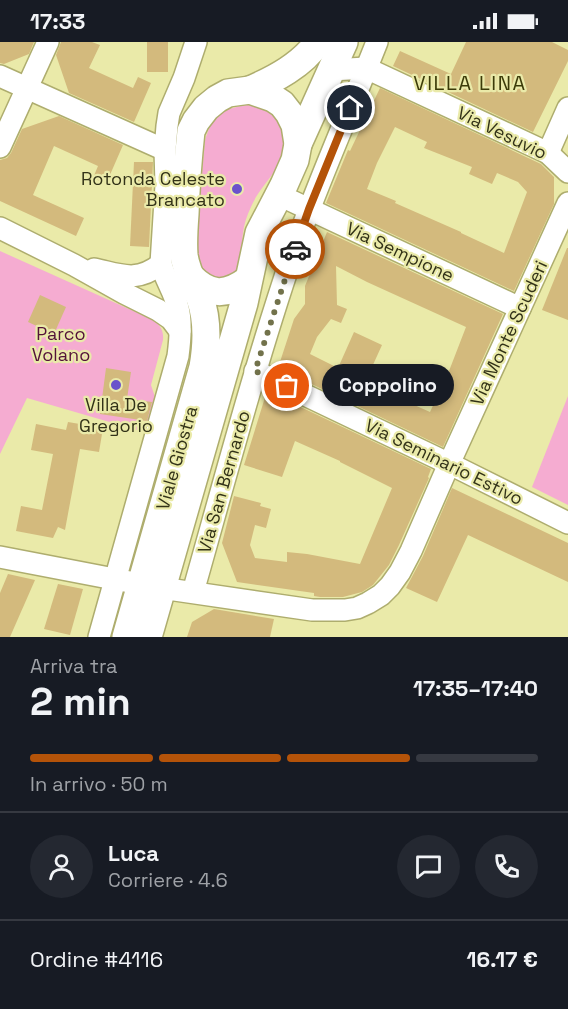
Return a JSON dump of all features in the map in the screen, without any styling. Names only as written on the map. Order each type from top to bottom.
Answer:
[{"type":"main road","points":[[191,131],[206,108],[216,99],[228,93],[250,90],[286,72],[307,55],[318,42]]},
{"type":"main road","points":[[298,144],[344,42]]},
{"type":"main road","points":[[250,90],[273,98],[282,104],[295,125],[298,144]]},
{"type":"main road","name":"Viale Giostra","points":[[126,637],[139,583],[201,376],[206,350],[203,309],[186,267],[184,255],[185,205],[191,131]]},
{"type":"main road","name":"Viale Giostra","points":[[148,637],[139,583],[244,303],[259,233],[290,172],[298,144]]},
{"type":"main road","points":[[190,277],[198,285],[218,292],[228,291],[248,280]]},
{"type":"street","points":[[0,147],[48,42]]},
{"type":"street","points":[[74,265],[129,277],[151,272],[161,264],[169,113],[196,42]]},
{"type":"street","name":"Via San Bernardo","points":[[193,592],[255,371],[293,254],[376,42]]},
{"type":"street","name":"Via Vesuvio","points":[[331,70],[366,68],[548,153],[568,172]]},
{"type":"street","points":[[0,76],[165,157]]},
{"type":"street","points":[[548,153],[568,108]]},
{"type":"street","points":[[165,157],[191,131]]},
{"type":"street","points":[[166,185],[185,205]]},
{"type":"street","name":"Via Sempione","points":[[279,195],[520,308]]},
{"type":"street","name":"Via Monte Scuderi","points":[[0,557],[139,583],[312,610],[345,610],[368,603],[385,590],[400,572],[411,551],[568,203]]},
{"type":"street","points":[[0,228],[158,310],[171,319],[180,331]]},
{"type":"street","name":"Viale Giostra","points":[[99,637],[139,583],[178,356],[179,310],[161,264]]},
{"type":"street","name":"Via Seminario Estivo","points":[[255,371],[568,523]]},
{"type":"green space","points":[[247,105],[258,107],[274,117],[285,137],[285,148],[282,158],[248,213],[237,269],[226,277],[217,278],[205,272],[195,252],[205,141],[211,126],[219,115]]},
{"type":"green space","name":"Parco Volano","points":[[0,251],[158,324],[163,333],[163,340],[151,385],[157,403],[154,422],[141,420],[137,430],[27,398],[0,454]]},
{"type":"green space","points":[[568,396],[568,505],[532,487]]},
{"type":"building","points":[[0,42],[34,42],[29,54],[4,64],[0,63]]},
{"type":"building","points":[[61,42],[92,42],[100,45],[89,68],[133,88],[138,77],[151,83],[134,122],[69,93],[56,55]]},
{"type":"building","points":[[147,42],[168,42],[168,72],[147,72]]},
{"type":"building","points":[[466,42],[552,42],[568,50],[568,61],[533,132],[393,66],[400,51],[451,74]]},
{"type":"building","points":[[380,88],[541,164],[554,177],[554,204],[514,291],[326,203],[348,150],[350,151]],"holes":[[[395,127],[427,142],[424,148],[472,167],[469,174],[492,184],[497,173],[518,182],[527,192],[504,253],[367,189]]]},
{"type":"building","points":[[59,116],[123,145],[106,184],[93,178],[98,166],[54,146],[33,195],[84,218],[76,236],[0,201],[0,160],[7,158],[11,153],[22,129]]},
{"type":"building","points":[[134,162],[153,162],[149,247],[130,246]]},
{"type":"building","points":[[327,232],[503,314],[443,447],[278,368],[294,319],[305,304],[305,286]],"holes":[[[336,266],[466,327],[430,412],[403,400],[405,395],[367,378],[382,345],[354,332],[338,368],[310,354],[317,337],[331,319],[341,323],[347,309],[337,305]]]},
{"type":"building","points":[[568,248],[568,320],[542,310]]},
{"type":"building","points":[[40,295],[66,307],[54,334],[28,322]]},
{"type":"building","name":"Villa De Gregorio","points":[[106,368],[131,372],[127,399],[152,402],[147,421],[100,414]]},
{"type":"building","points":[[267,391],[431,469],[389,565],[373,585],[362,592],[343,597],[320,597],[314,596],[314,593],[237,582],[222,543],[234,496],[261,503],[260,506],[271,509],[266,528],[255,525],[250,545],[255,558],[287,562],[287,552],[360,564],[392,488],[295,441],[282,477],[244,465]]},
{"type":"building","points":[[68,422],[103,428],[99,452],[80,449],[65,530],[58,527],[53,538],[16,531],[21,506],[42,510],[53,454],[31,450],[36,424],[66,430]]},
{"type":"building","points":[[452,488],[568,543],[568,582],[468,535],[437,602],[406,588],[423,556]]},
{"type":"building","points":[[8,574],[35,580],[10,637],[0,637],[0,593]]},
{"type":"building","points":[[58,584],[83,589],[70,635],[44,629]]},
{"type":"building","points":[[214,609],[274,619],[270,637],[187,637],[192,622]]},
{"type":"way so far","points":[[287,386],[255,371],[295,249]]},
{"type":"place","name":"Rotonda Celeste Brancato","points":[[237,189]]},
{"type":"place","name":"Villa De Gregorio","points":[[116,385]]},
{"type":"place","name":"Coppolino","points":[[287,386]]},
{"type":"district","name":"VILLA LINA","points":[[470,83]]},
{"type":"route","points":[[295,249],[350,108]]}]
